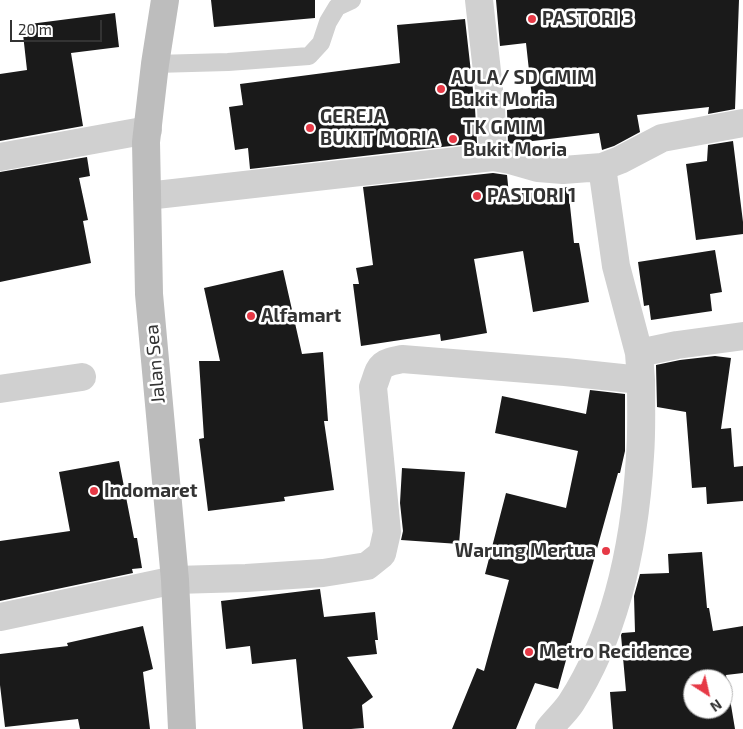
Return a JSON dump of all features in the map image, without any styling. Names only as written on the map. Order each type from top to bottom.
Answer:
[{"type":"main road","name":"Jalan Sea","points":[[165,0],[154,64],[146,142],[149,294],[175,580],[182,729]]},
{"type":"street","points":[[479,0],[491,107],[493,157]]},
{"type":"street","points":[[147,196],[493,157],[538,168],[563,170],[602,167],[620,160],[662,138],[743,123]]},
{"type":"street","points":[[0,157],[148,130]]},
{"type":"street","points":[[549,729],[570,704],[591,667],[611,618],[627,562],[638,492],[641,380],[639,353],[616,266],[602,167]]},
{"type":"street","points":[[639,353],[677,345],[743,336]]},
{"type":"street","points":[[0,617],[175,580],[323,573],[367,566],[382,554],[387,532],[373,387],[380,367],[388,362],[402,359],[641,380]]},
{"type":"street","points":[[0,389],[82,376]]},
{"type":"lane","points":[[154,64],[228,62],[309,56],[321,42],[328,22],[338,7],[352,0]]},
{"type":"building","points":[[211,0],[315,0],[315,18],[214,27]]},
{"type":"building","points":[[496,0],[739,0],[735,109],[708,114],[709,107],[637,115],[640,132],[614,146],[602,150],[599,133],[508,144],[507,110],[533,107],[526,43],[500,46]]},
{"type":"building","points":[[115,13],[119,47],[71,53],[83,126],[0,141],[0,74],[27,70],[22,25]]},
{"type":"building","points":[[465,19],[477,143],[250,169],[248,148],[235,150],[229,107],[243,105],[240,84],[400,63],[397,25]]},
{"type":"building","points":[[733,141],[743,234],[696,240],[686,164],[707,161],[708,145]]},
{"type":"building","points":[[87,157],[90,176],[79,178],[88,220],[83,221],[91,263],[0,282],[0,172]]},
{"type":"building","points":[[493,173],[507,175],[509,195],[568,187],[574,243],[579,243],[589,302],[533,312],[523,251],[474,259],[487,333],[441,341],[440,334],[361,346],[353,284],[359,284],[356,268],[373,265],[363,187]]},
{"type":"building","points":[[715,250],[722,292],[710,294],[712,311],[651,320],[649,305],[644,306],[638,262]]},
{"type":"building","points":[[283,270],[302,354],[323,352],[328,421],[324,421],[334,490],[284,497],[285,501],[208,511],[199,439],[204,438],[199,361],[220,361],[204,288]]},
{"type":"building","points":[[715,356],[731,358],[721,429],[731,428],[734,467],[743,466],[743,501],[707,504],[706,487],[692,488],[686,412],[657,407],[656,365]]},
{"type":"building","points":[[590,390],[625,394],[625,451],[558,689],[535,683],[516,729],[452,729],[477,668],[484,671],[509,580],[485,574],[506,493],[566,508],[578,451],[495,433],[502,396],[586,414]]},
{"type":"building","points":[[119,461],[134,538],[137,538],[142,568],[132,569],[133,573],[0,601],[0,541],[70,531],[59,472]]},
{"type":"building","points":[[402,468],[465,472],[459,544],[401,540],[403,531],[400,503]]},
{"type":"building","points":[[702,552],[707,608],[709,608],[713,631],[743,626],[743,673],[733,674],[733,669],[683,669],[683,719],[733,719],[733,717],[735,729],[613,729],[610,692],[626,691],[621,635],[622,633],[635,632],[634,596],[640,574],[669,573],[668,554]]},
{"type":"building","points":[[320,589],[324,617],[375,612],[378,640],[375,640],[377,654],[347,657],[373,697],[362,705],[364,728],[303,729],[296,659],[252,664],[250,646],[226,649],[221,601]]},
{"type":"building","points":[[143,626],[153,669],[143,672],[150,729],[80,729],[78,719],[5,727],[0,685],[0,654],[68,646],[67,643]]},
{"type":"place","name":"PASTORI 3","points":[[532,19]]},
{"type":"place","name":"AULA/ SD GMIM Bukit Moria","points":[[441,89]]},
{"type":"place","name":"GEREJA BUKIT MORIA","points":[[310,128]]},
{"type":"place","name":"TK GMIM Bukit Moria","points":[[453,139]]},
{"type":"place","name":"PASTORI 1","points":[[477,196]]},
{"type":"place","name":"Alfamart","points":[[251,316]]},
{"type":"place","name":"Indomaret","points":[[94,491]]},
{"type":"place","name":"Warung Mertua","points":[[606,551]]},
{"type":"place","name":"Metro Recidence","points":[[529,652]]}]
